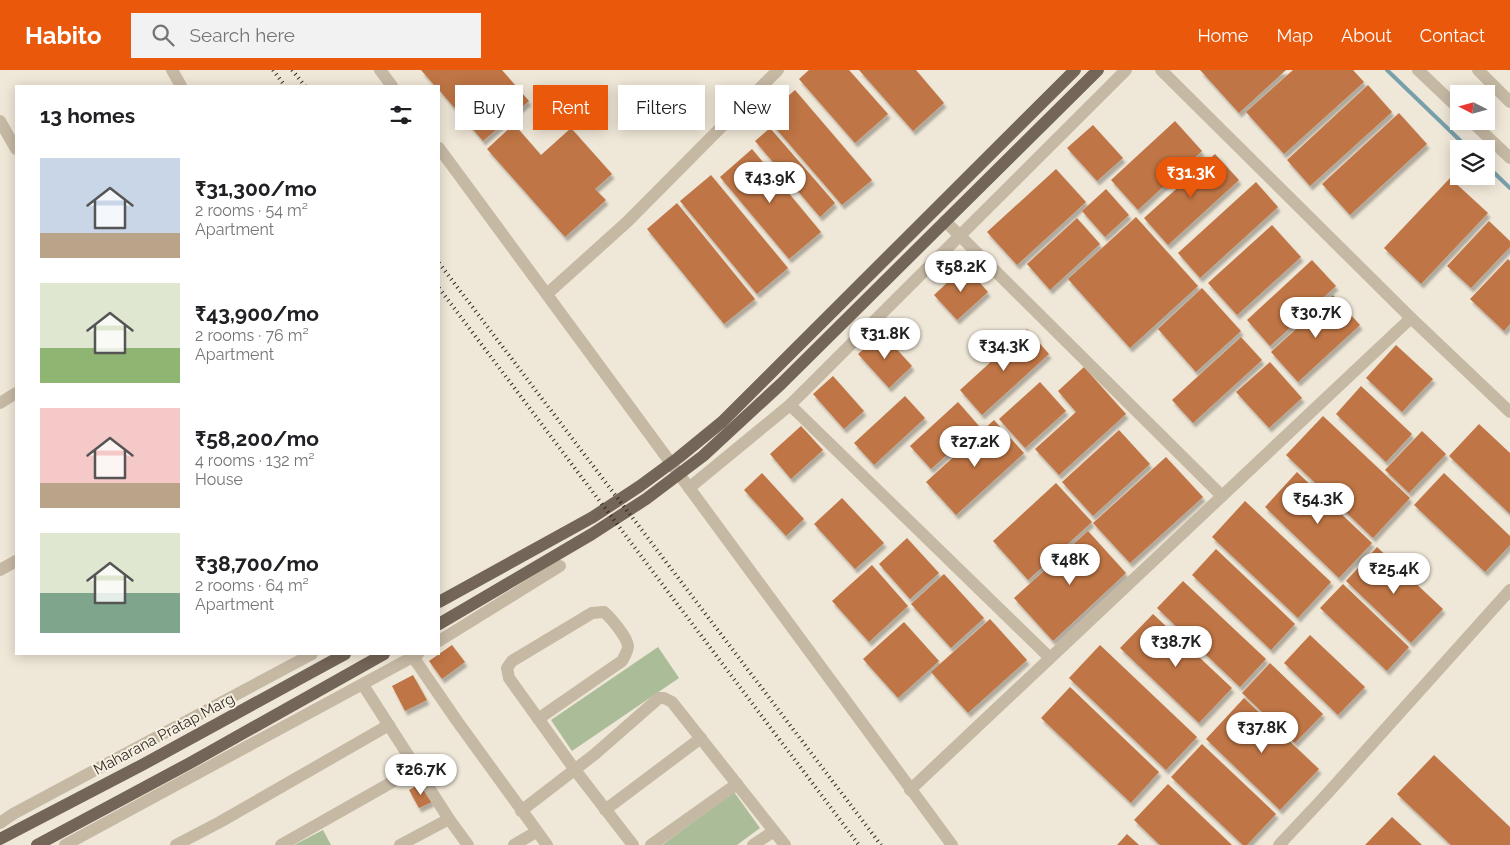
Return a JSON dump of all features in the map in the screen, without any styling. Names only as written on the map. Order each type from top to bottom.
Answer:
[{"type":"main road","points":[[440,601],[593,517],[640,486],[722,422],[1075,70]]},
{"type":"main road","points":[[440,623],[592,534],[704,456],[781,384],[1098,70]]},
{"type":"main road","name":"Maharana Pratap Marg","points":[[0,839],[142,765],[342,655]]},
{"type":"main road","points":[[37,845],[190,763],[382,655]]},
{"type":"street","points":[[172,70],[180,85]]},
{"type":"street","points":[[380,70],[391,85]]},
{"type":"street","points":[[547,294],[627,222],[778,70]]},
{"type":"street","points":[[689,488],[790,405],[1126,70]]},
{"type":"street","points":[[1161,70],[1411,318],[1510,412]]},
{"type":"street","points":[[1418,70],[1450,100]]},
{"type":"street","points":[[1478,70],[1510,102]]},
{"type":"street","points":[[0,121],[15,147]]},
{"type":"street","points":[[1480,130],[1510,158]]},
{"type":"street","points":[[440,149],[952,845]]},
{"type":"street","points":[[945,221],[1222,496]]},
{"type":"street","points":[[910,790],[1411,318]]},
{"type":"street","points":[[0,403],[15,395]]},
{"type":"street","points":[[790,405],[1050,658]]},
{"type":"street","points":[[0,570],[15,562]]},
{"type":"street","points":[[440,640],[560,566]]},
{"type":"street","points":[[1279,845],[1510,590]]},
{"type":"street","points":[[538,719],[622,661],[627,652],[628,644],[611,618],[604,612],[592,613],[512,661],[507,668],[509,678],[538,719],[633,845]]},
{"type":"street","points":[[0,823],[13,814],[310,655]]},
{"type":"street","points":[[65,845],[363,685],[414,655],[546,845]]},
{"type":"street","points":[[363,685],[449,819],[468,845]]},
{"type":"street","points":[[521,811],[595,754],[659,698],[664,698],[672,702],[785,845]]},
{"type":"street","points":[[176,845],[236,813],[389,725]]},
{"type":"street","points":[[605,810],[701,738]]},
{"type":"street","points":[[281,845],[417,768]]},
{"type":"street","points":[[651,845],[737,784]]},
{"type":"street","points":[[400,845],[449,819]]},
{"type":"street","points":[[753,845],[774,830]]},
{"type":"street","points":[[514,845],[536,832]]},
{"type":"green space","points":[[658,647],[679,678],[572,751],[551,720]]},
{"type":"green space","points":[[734,792],[760,828],[737,845],[662,845]]},
{"type":"green space","points":[[323,830],[331,845],[294,845]]},
{"type":"building","points":[[421,70],[502,70],[515,85],[455,85],[455,109],[440,91],[440,85],[434,85]]},
{"type":"building","points":[[809,70],[849,70],[888,114],[855,143],[799,79]]},
{"type":"building","points":[[859,70],[916,70],[944,103],[913,131]]},
{"type":"building","points":[[1200,70],[1286,70],[1239,113]]},
{"type":"building","points":[[1293,70],[1353,70],[1364,82],[1284,154],[1246,112]]},
{"type":"building","points":[[1368,85],[1392,112],[1310,186],[1287,160]]},
{"type":"building","points":[[795,90],[872,180],[842,205],[777,130],[789,130],[789,95]]},
{"type":"building","points":[[523,94],[529,101],[523,106]]},
{"type":"building","points":[[1399,113],[1427,144],[1350,215],[1322,184]]},
{"type":"building","points":[[1175,121],[1202,151],[1138,210],[1111,180]]},
{"type":"building","points":[[1093,125],[1123,158],[1097,181],[1067,148]]},
{"type":"building","points":[[474,130],[496,130],[483,141]]},
{"type":"building","points":[[508,130],[519,130],[541,155],[569,130],[573,130],[612,174],[595,189],[606,200],[565,237],[487,149]]},
{"type":"building","points":[[768,130],[772,130],[835,203],[820,217],[755,141]]},
{"type":"building","points":[[752,149],[821,232],[789,259],[720,177]]},
{"type":"building","points":[[1215,154],[1239,180],[1168,245],[1144,218]]},
{"type":"building","points":[[1056,169],[1086,202],[1017,265],[987,232]]},
{"type":"building","points":[[711,175],[788,268],[757,294],[680,201]]},
{"type":"building","points":[[1450,178],[1450,185],[1458,185],[1488,213],[1421,284],[1384,248]]},
{"type":"building","points":[[1256,182],[1278,207],[1200,278],[1178,253]]},
{"type":"building","points":[[1106,189],[1129,215],[1105,237],[1082,211]]},
{"type":"building","points":[[677,203],[755,299],[724,324],[647,229]]},
{"type":"building","points":[[1136,217],[1198,286],[1130,348],[1068,279]]},
{"type":"building","points":[[1077,218],[1100,244],[1050,290],[1027,264]]},
{"type":"building","points":[[1489,221],[1510,241],[1510,247],[1471,288],[1447,266]]},
{"type":"building","points":[[1272,225],[1301,257],[1237,315],[1208,283]]},
{"type":"building","points":[[1508,259],[1510,261],[1510,324],[1504,331],[1470,299]]},
{"type":"building","points":[[1312,260],[1336,286],[1270,346],[1247,320]]},
{"type":"building","points":[[965,266],[988,292],[957,320],[934,295]]},
{"type":"building","points":[[1202,288],[1241,331],[1196,372],[1158,329]]},
{"type":"building","points":[[1333,295],[1360,325],[1298,382],[1271,352]]},
{"type":"building","points":[[1027,329],[1049,354],[982,415],[960,390]]},
{"type":"building","points":[[882,333],[912,366],[889,388],[858,354]]},
{"type":"building","points":[[1241,337],[1262,360],[1193,423],[1172,400]]},
{"type":"building","points":[[1396,345],[1433,379],[1402,412],[1366,378]]},
{"type":"building","points":[[1270,362],[1302,398],[1269,428],[1236,392]]},
{"type":"building","points":[[1084,367],[1126,414],[1059,475],[1035,449],[1076,412],[1058,391]]},
{"type":"building","points":[[833,376],[864,411],[844,429],[813,394]]},
{"type":"building","points":[[1040,382],[1066,411],[1025,448],[999,419]]},
{"type":"building","points":[[1361,386],[1412,434],[1386,462],[1336,414]]},
{"type":"building","points":[[905,396],[925,418],[874,465],[854,443]]},
{"type":"building","points":[[958,402],[979,426],[931,469],[910,446]]},
{"type":"building","points":[[1323,416],[1410,498],[1373,538],[1286,455]]},
{"type":"building","points":[[994,420],[1024,453],[956,515],[926,482]]},
{"type":"building","points":[[1479,424],[1510,453],[1510,514],[1449,456]]},
{"type":"building","points":[[801,426],[823,450],[791,479],[770,454]]},
{"type":"building","points":[[1119,430],[1150,464],[1093,516],[1062,482]]},
{"type":"building","points":[[1422,431],[1446,454],[1409,493],[1385,470]]},
{"type":"building","points":[[1166,457],[1203,497],[1130,563],[1093,523]]},
{"type":"building","points":[[1297,472],[1372,543],[1339,578],[1265,507]]},
{"type":"building","points":[[762,473],[804,519],[786,536],[744,490]]},
{"type":"building","points":[[1444,473],[1510,536],[1510,545],[1485,572],[1414,505]]},
{"type":"building","points":[[1056,483],[1092,522],[1028,580],[993,541]]},
{"type":"building","points":[[842,498],[884,543],[855,569],[814,524]]},
{"type":"building","points":[[1245,501],[1331,582],[1298,618],[1212,537]]},
{"type":"building","points":[[1088,531],[1126,573],[1053,641],[1014,598]]},
{"type":"building","points":[[907,538],[939,573],[910,599],[879,564]]},
{"type":"building","points":[[1377,547],[1443,609],[1411,643],[1346,581]]},
{"type":"building","points":[[1216,549],[1295,624],[1271,650],[1192,575]]},
{"type":"building","points":[[872,565],[908,606],[869,642],[832,601]]},
{"type":"building","points":[[944,574],[984,618],[951,648],[911,604]]},
{"type":"building","points":[[1183,581],[1266,659],[1240,687],[1157,608]]},
{"type":"building","points":[[1343,584],[1409,647],[1387,671],[1320,608]]},
{"type":"building","points":[[1153,614],[1232,688],[1199,723],[1120,648]]},
{"type":"building","points":[[990,619],[1027,660],[968,713],[931,672]]},
{"type":"building","points":[[904,622],[939,661],[898,698],[863,659]]},
{"type":"building","points":[[1310,635],[1365,687],[1338,715],[1284,663]]},
{"type":"building","points":[[452,645],[465,662],[442,679],[429,661]]},
{"type":"building","points":[[1100,645],[1197,737],[1166,770],[1069,678]]},
{"type":"building","points":[[1270,663],[1323,714],[1295,743],[1242,693]]},
{"type":"building","points":[[413,675],[427,700],[405,711],[392,686]]},
{"type":"building","points":[[1070,687],[1159,772],[1131,803],[1041,718]]},
{"type":"building","points":[[1244,698],[1319,769],[1280,810],[1206,739]]},
{"type":"building","points":[[1202,744],[1276,814],[1247,845],[1243,845],[1171,777]]},
{"type":"building","points":[[1434,755],[1510,827],[1510,845],[1451,845],[1397,794]]},
{"type":"building","points":[[422,783],[432,802],[419,808],[409,790]]},
{"type":"building","points":[[1168,784],[1232,845],[1160,845],[1134,820]]},
{"type":"building","points":[[1392,817],[1422,845],[1365,845]]},
{"type":"building","points":[[1127,834],[1139,845],[1117,845]]},
{"type":"waterway","points":[[1387,70],[1460,140]]},
{"type":"waterway","points":[[1495,174],[1510,188]]},
{"type":"railway","points":[[273,70],[284,85]]},
{"type":"railway","points":[[292,70],[304,85]]},
{"type":"railway","points":[[440,264],[881,845]]},
{"type":"railway","points":[[440,289],[859,845]]}]
